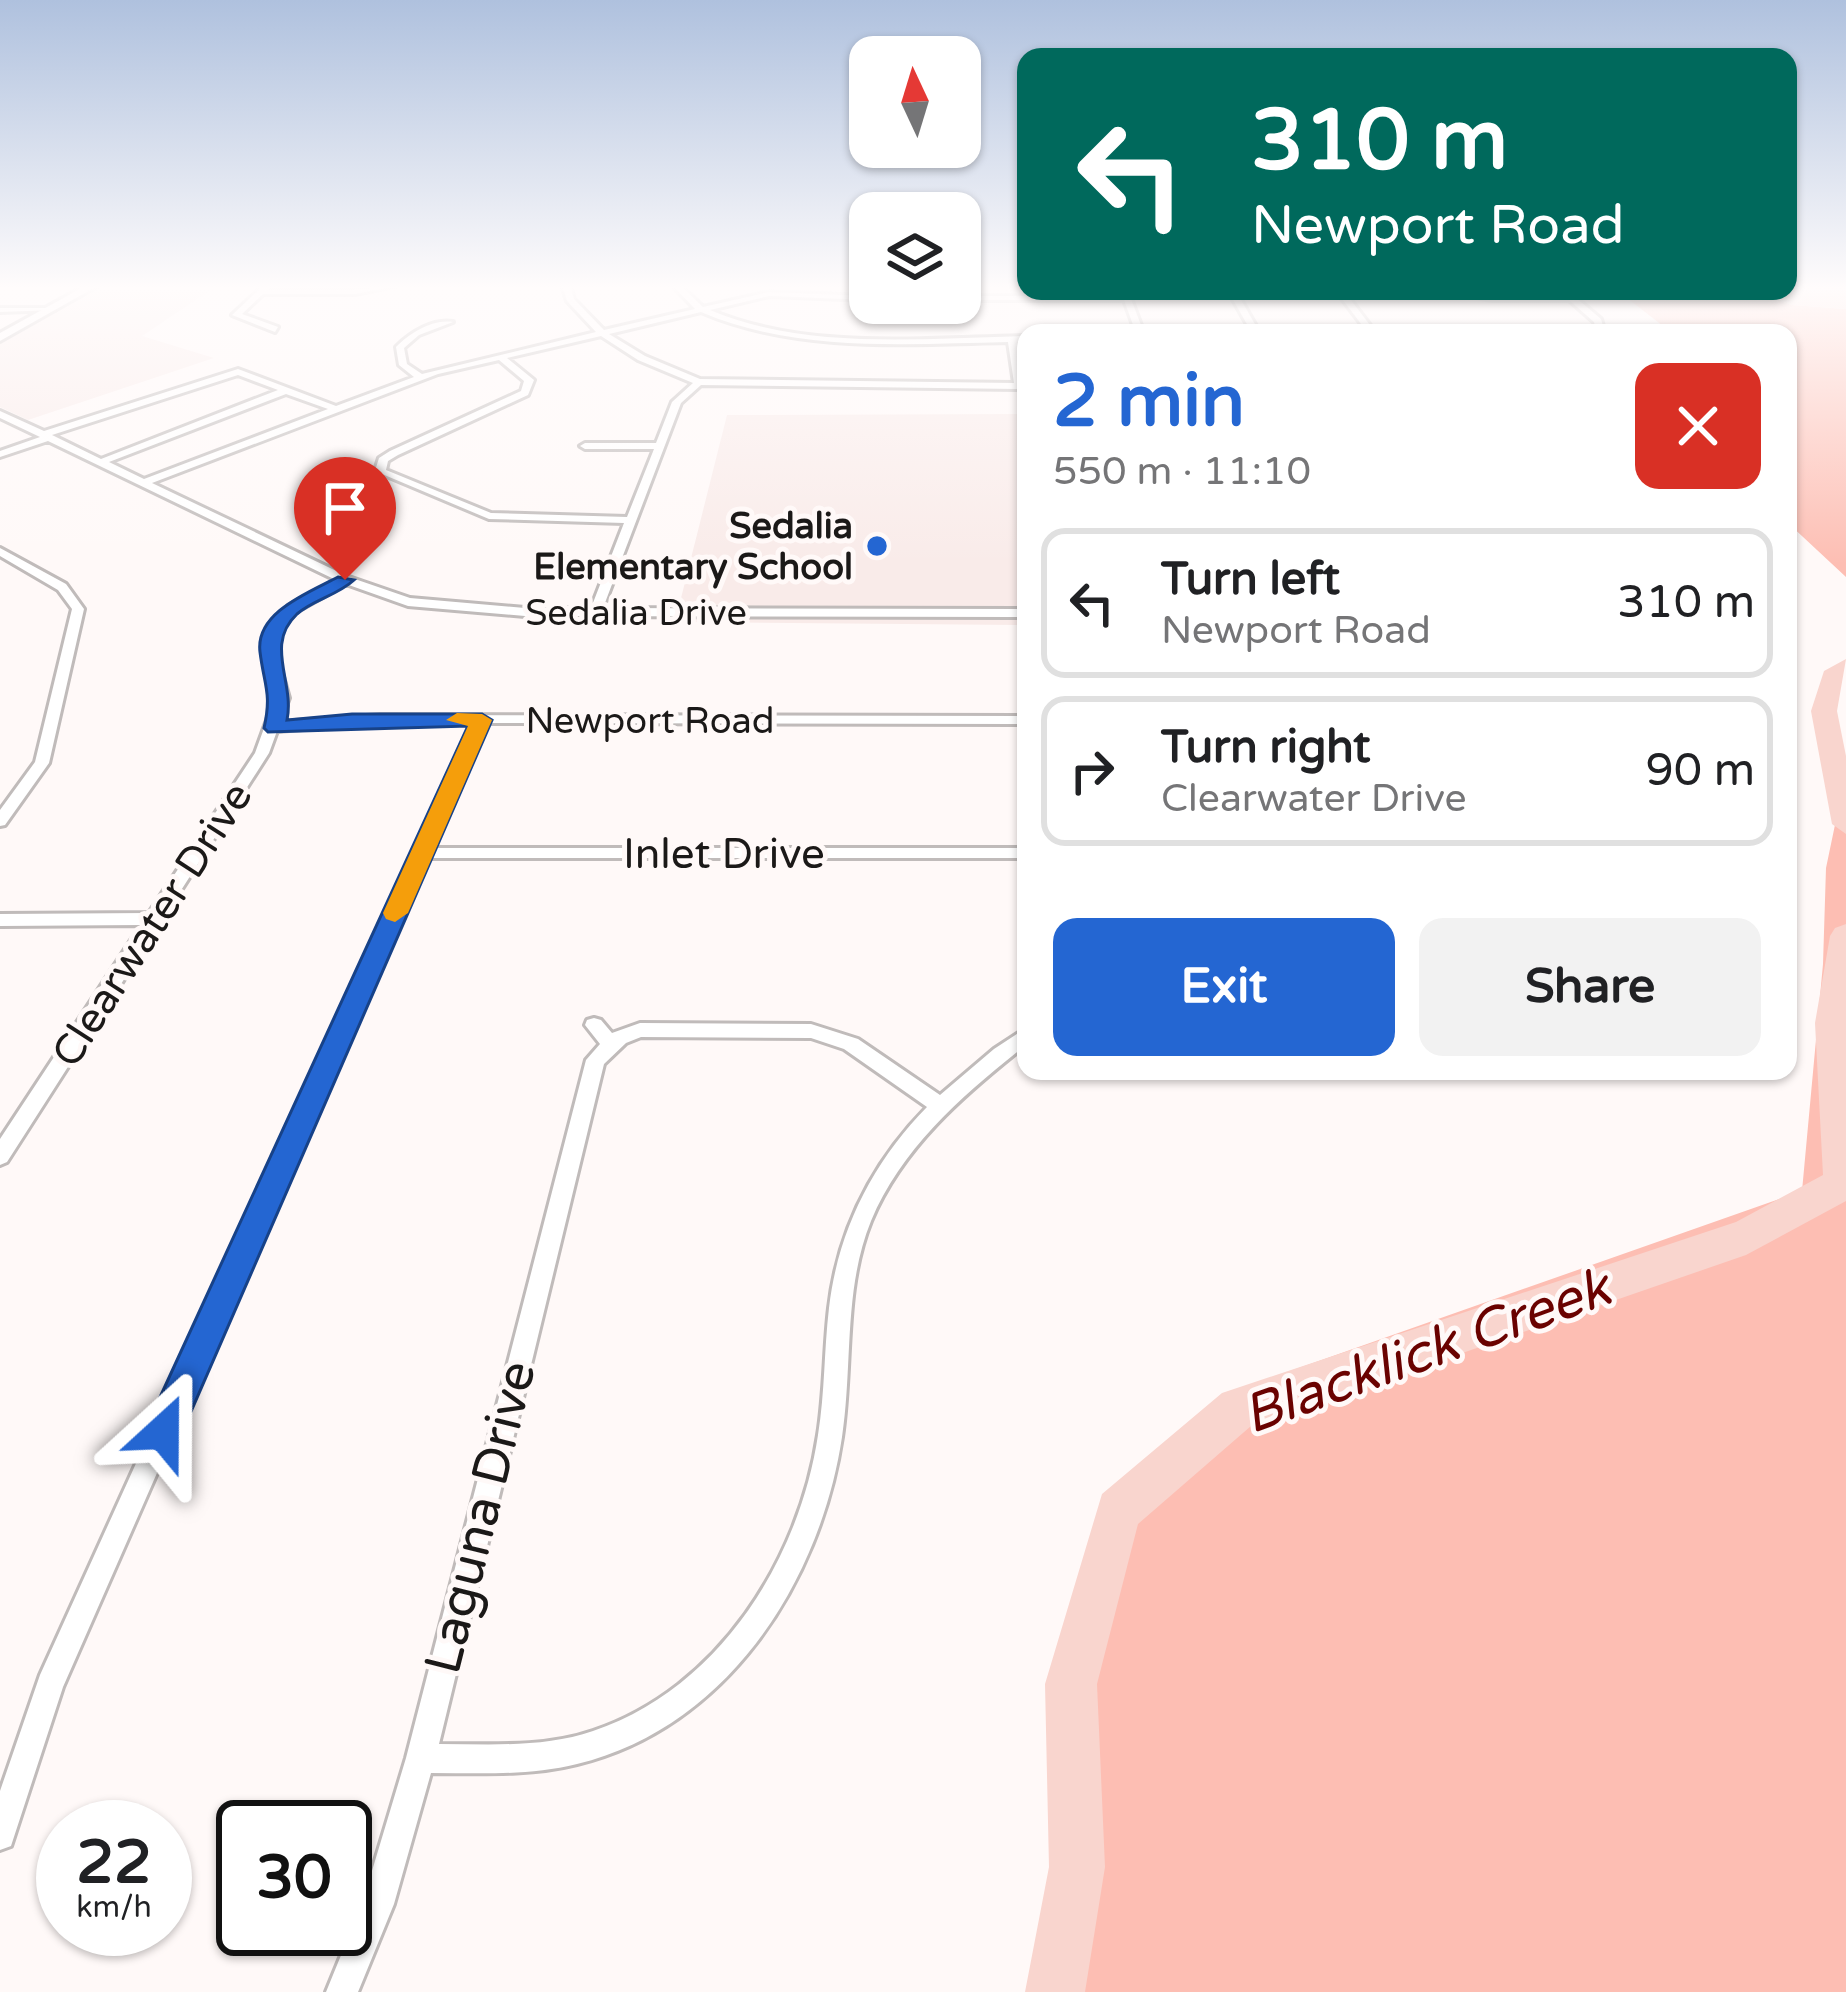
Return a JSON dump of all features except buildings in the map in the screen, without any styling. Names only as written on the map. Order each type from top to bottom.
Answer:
[{"type":"street","points":[[0,454],[220,378]]},
{"type":"street","points":[[254,378],[335,409]]},
{"type":"street","points":[[143,482],[416,378]]},
{"type":"street","points":[[365,465],[380,464],[394,453],[521,397],[527,378]]},
{"type":"street","points":[[688,378],[699,382],[1017,386]]},
{"type":"street","points":[[596,611],[680,397],[699,382]]},
{"type":"street","points":[[101,463],[287,390]]},
{"type":"street","name":"Sedalia Drive","points":[[0,414],[345,580],[380,595],[427,605],[596,611],[1017,613]]},
{"type":"street","points":[[585,446],[660,446]]},
{"type":"street","points":[[380,464],[382,474],[489,516],[631,520]]},
{"type":"street","points":[[0,551],[62,587],[78,609],[41,763],[0,821]]},
{"type":"street","points":[[275,728],[282,698],[268,648],[273,632],[292,609],[345,580]]},
{"type":"street","name":"Newport Road","points":[[275,728],[352,720],[1017,720]]},
{"type":"street","points":[[0,1835],[50,1685],[482,720]]},
{"type":"street","name":"Clearwater Drive","points":[[0,1156],[275,728]]},
{"type":"street","name":"Inlet Drive","points":[[422,853],[1017,853]]},
{"type":"street","points":[[0,920],[154,919]]},
{"type":"street","name":"Laguna Drive","points":[[342,1992],[378,1904],[421,1758],[587,1080],[603,1035],[650,1029],[811,1031],[851,1044],[939,1105]]},
{"type":"street","points":[[421,1758],[538,1757],[589,1747],[660,1718],[729,1658],[788,1571],[813,1510],[835,1405],[843,1286],[858,1226],[894,1156],[939,1105],[1017,1042]]},
{"type":"shaded area","points":[[0,378],[154,378],[28,420],[0,407]]},
{"type":"shaded area","points":[[1797,378],[1846,378],[1846,577],[1797,531]]},
{"type":"shaded area","points":[[1017,414],[1017,625],[675,622],[727,415]]},
{"type":"shaded area","points":[[1846,772],[1846,1992],[1055,1992],[1118,1510],[1279,1375],[1802,1191],[1823,964],[1826,868]]},
{"type":"waterway","name":"Blacklick Creek","points":[[1846,666],[1836,671],[1824,711],[1846,824]]},
{"type":"waterway","name":"Blacklick Creek","points":[[1055,1992],[1077,1867],[1071,1684],[1118,1510],[1238,1409],[1746,1237],[1842,1184],[1832,1023],[1846,936]]},
{"type":"slow traffic","points":[[395,913],[482,720],[457,720]]},
{"type":"place","name":"Sedalia Elementary School","points":[[877,546]]},
{"type":"route","points":[[163,1432],[482,720],[352,720],[275,728],[282,698],[268,648],[273,632],[292,609],[345,580]]}]
